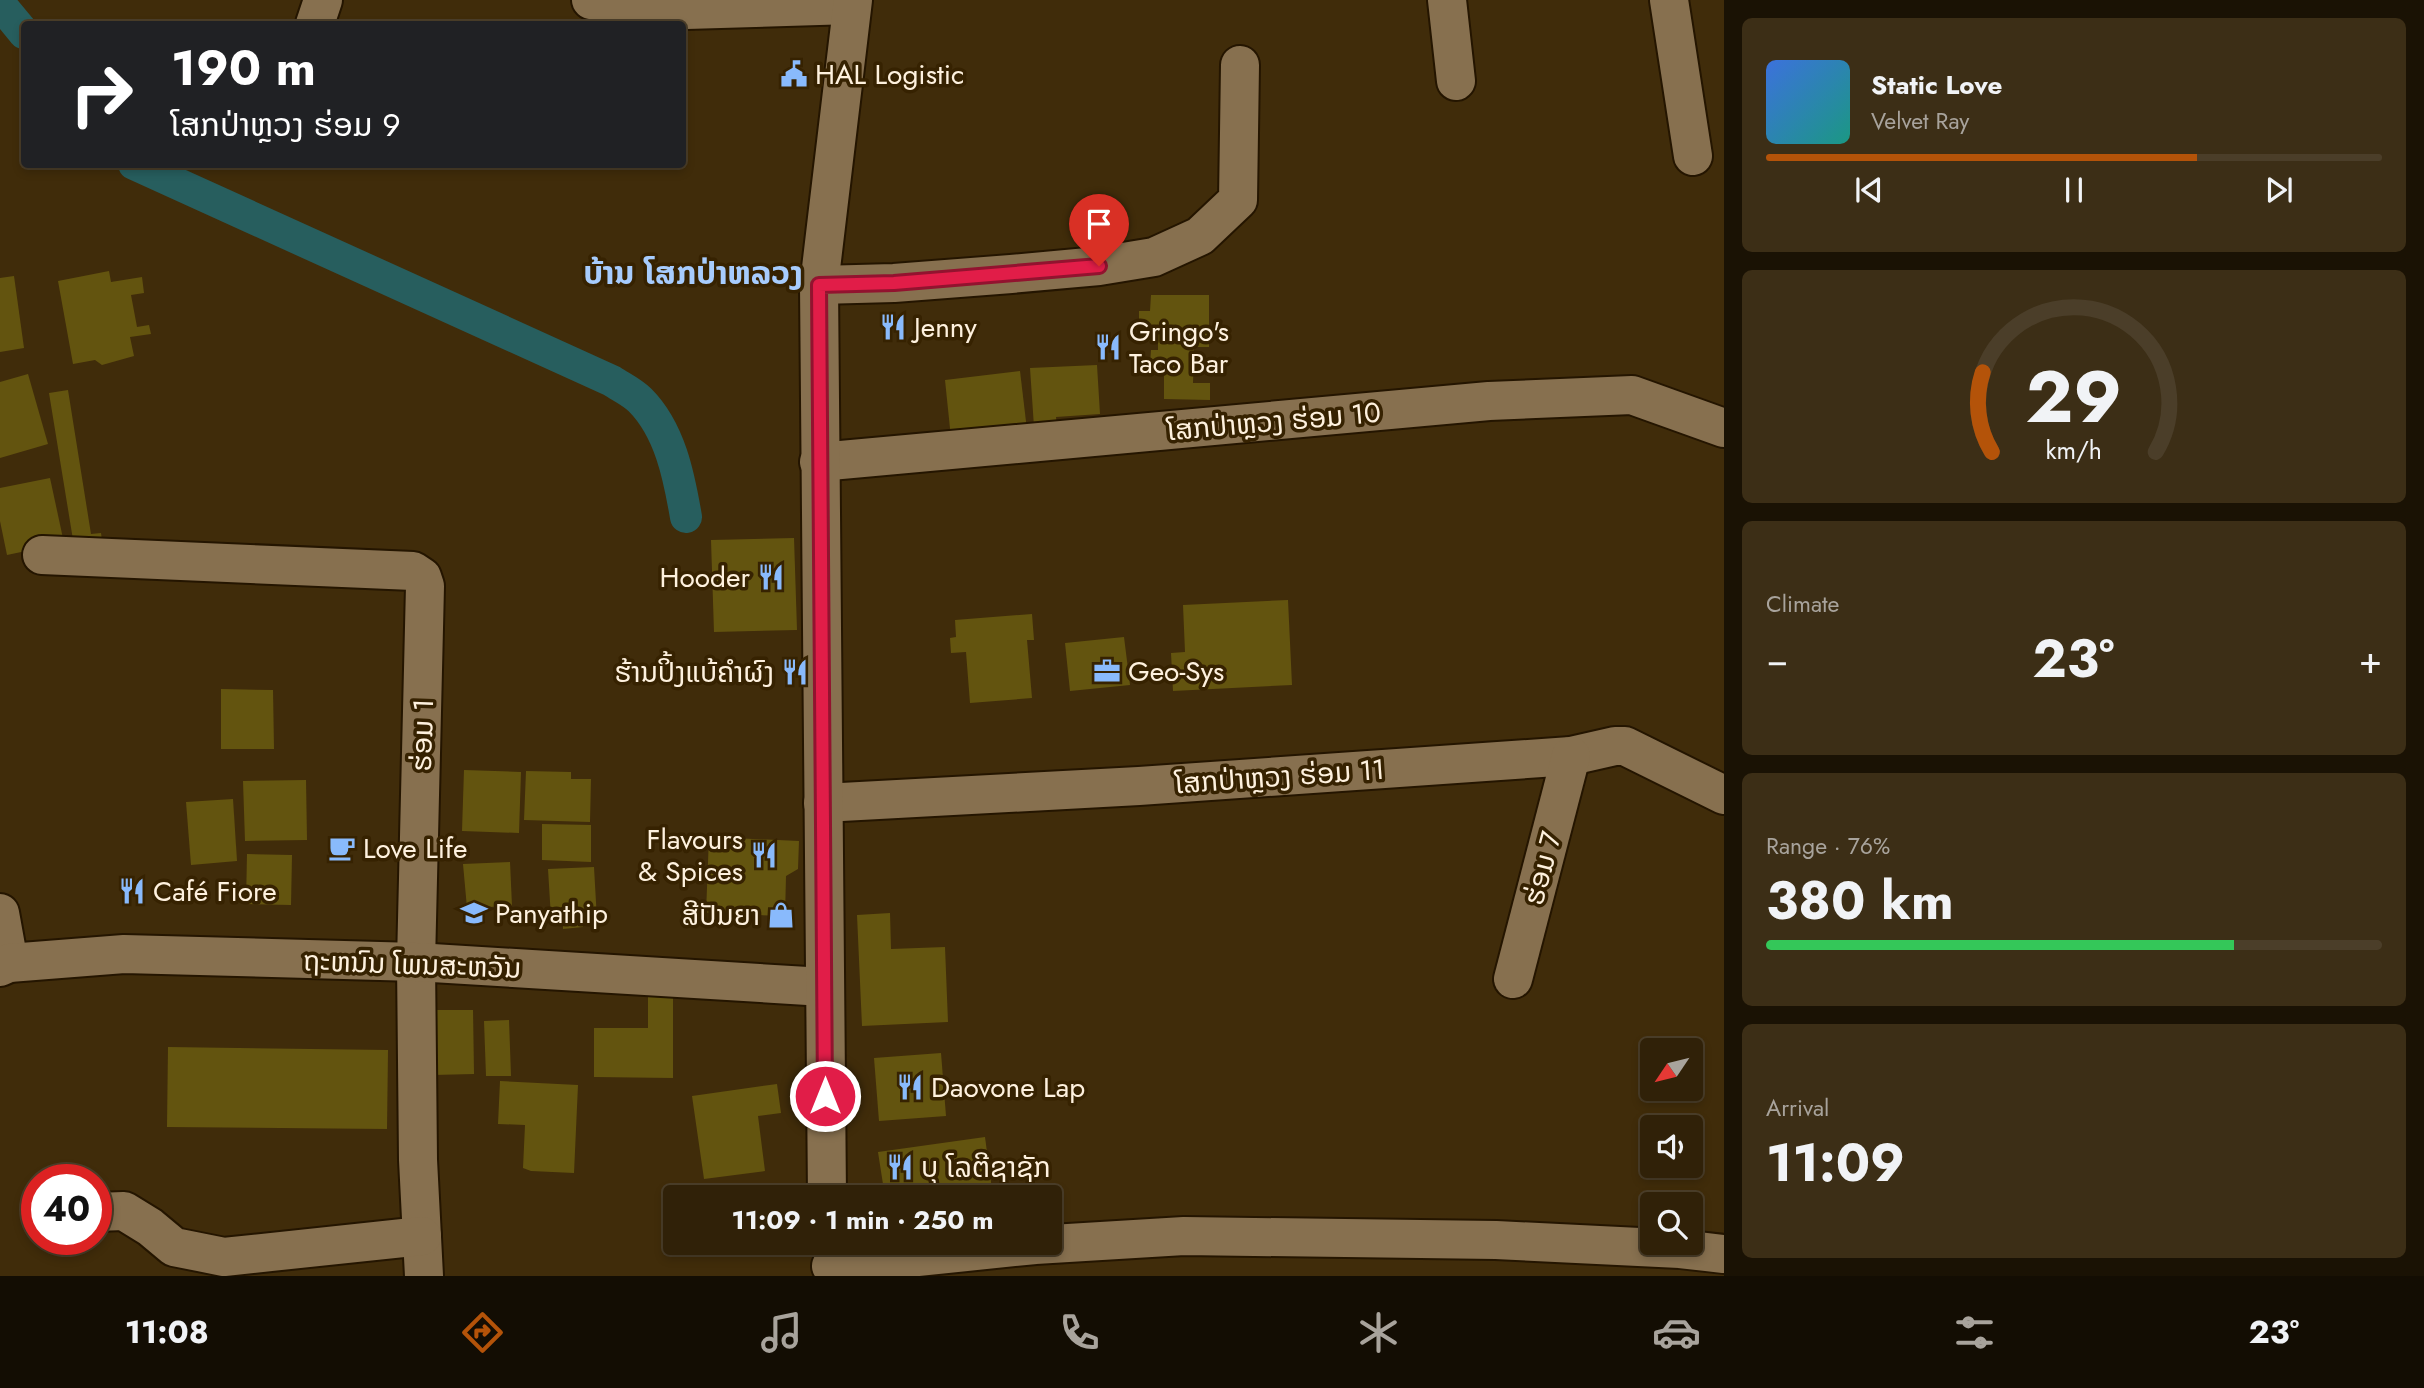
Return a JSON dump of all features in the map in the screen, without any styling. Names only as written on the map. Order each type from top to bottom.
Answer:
[{"type":"street","points":[[316,21],[323,0]]},
{"type":"street","points":[[591,0],[652,11],[852,2],[819,285],[827,1185]]},
{"type":"street","points":[[1447,0],[1456,81]]},
{"type":"street","points":[[1669,0],[1693,156]]},
{"type":"street","points":[[819,285],[894,283],[1099,266],[1154,257],[1200,236],[1238,200],[1240,65]]},
{"type":"street","name":"ໂສກປ່າຫຼວງ ຮ່ອມ 10","points":[[819,462],[1489,401],[1632,395],[1724,428]]},
{"type":"street","name":"ຮ່ອມ 1","points":[[42,555],[413,571],[422,577],[425,586],[416,962],[418,1160],[424,1276]]},
{"type":"street","name":"ໂສກປ່າຫຼວງ ຮ່ອມ 11","points":[[823,803],[1139,786],[1571,757],[1615,746],[1625,746],[1724,795]]},
{"type":"street","name":"ຮ່ອມ 7","points":[[1513,979],[1571,757]]},
{"type":"street","points":[[0,913],[4,965]]},
{"type":"street","name":"ຖະຫນົນ ໂພນສະຫວັນ","points":[[4,965],[124,954],[416,962],[824,987]]},
{"type":"street","points":[[112,1212],[124,1211],[150,1227],[174,1247],[224,1257],[422,1236]]},
{"type":"street","points":[[831,1261],[1184,1236],[1496,1240],[1680,1249],[1724,1254]]},
{"type":"building","points":[[109,271],[111,282],[142,277],[144,293],[131,295],[137,327],[149,325],[151,334],[130,337],[134,356],[102,365],[95,360],[73,364],[58,281]]},
{"type":"building","points":[[14,276],[24,348],[0,352],[0,278]]},
{"type":"building","points":[[1151,295],[1209,295],[1209,347],[1194,347],[1193,383],[1210,383],[1210,400],[1164,399],[1164,366],[1150,365],[1151,350],[1158,350],[1158,341],[1146,341],[1139,331],[1139,311],[1150,311]]},
{"type":"building","points":[[1097,365],[1100,414],[1056,417],[1057,426],[1034,427],[1030,368]]},
{"type":"building","points":[[1020,371],[1027,430],[951,438],[945,380]]},
{"type":"building","points":[[28,374],[48,444],[0,458],[0,382]]},
{"type":"building","points":[[68,390],[91,534],[101,533],[103,548],[75,552],[49,393]]},
{"type":"building","points":[[50,478],[64,543],[7,555],[0,521],[0,488]]},
{"type":"building","points":[[794,538],[797,630],[714,632],[711,540]]},
{"type":"building","points":[[1288,600],[1292,685],[1173,691],[1171,653],[1185,652],[1183,605]]},
{"type":"building","points":[[1032,614],[1034,640],[1027,640],[1032,698],[970,703],[966,652],[951,653],[950,638],[956,637],[955,620]]},
{"type":"building","points":[[1124,637],[1130,685],[1070,691],[1065,643]]},
{"type":"building","points":[[221,689],[273,690],[274,749],[221,749]]},
{"type":"building","points":[[464,770],[521,772],[519,833],[462,831]]},
{"type":"building","points":[[526,771],[571,772],[571,779],[591,779],[590,822],[524,820]]},
{"type":"building","points":[[306,780],[307,840],[245,841],[243,781]]},
{"type":"building","points":[[233,799],[237,861],[191,865],[186,802]]},
{"type":"building","points":[[542,824],[591,825],[591,862],[542,860]]},
{"type":"building","points":[[709,837],[799,841],[798,869],[786,876],[785,916],[706,913]]},
{"type":"building","points":[[247,854],[292,855],[291,905],[246,904]]},
{"type":"building","points":[[510,862],[512,906],[467,908],[463,864]]},
{"type":"building","points":[[594,867],[597,920],[583,921],[583,927],[563,929],[563,918],[551,918],[548,869]]},
{"type":"building","points":[[890,913],[891,949],[945,947],[948,1022],[862,1026],[857,915]]},
{"type":"building","points":[[648,988],[673,988],[673,1078],[594,1077],[594,1028],[648,1028]]},
{"type":"building","points":[[432,1010],[473,1010],[474,1074],[433,1075]]},
{"type":"building","points":[[509,1020],[511,1076],[486,1076],[484,1021]]},
{"type":"building","points":[[168,1047],[388,1050],[387,1129],[167,1127]]},
{"type":"building","name":"Daovone Lap","points":[[941,1053],[946,1116],[879,1121],[874,1058]]},
{"type":"building","points":[[500,1081],[578,1085],[574,1173],[531,1171],[523,1168],[525,1125],[498,1124]]},
{"type":"building","points":[[777,1084],[781,1113],[758,1116],[765,1171],[704,1179],[692,1096]]},
{"type":"building","points":[[985,1137],[991,1185],[883,1185],[878,1152]]},
{"type":"waterway","points":[[0,4],[21,29]]},
{"type":"waterway","points":[[143,168],[612,381],[630,392],[650,412],[666,439],[686,517]]},
{"type":"place","name":"HAL Logistic","points":[[794,74]]},
{"type":"place","name":"Jenny","points":[[893,327]]},
{"type":"place","name":"Gringo's Taco Bar","points":[[1108,347]]},
{"type":"place","name":"Hooder","points":[[771,577]]},
{"type":"place","name":"Geo-Sys","points":[[1107,671]]},
{"type":"place","name":"ຮ້ານປິ້ງແບ້ຄຳຜົງ","points":[[795,672]]},
{"type":"place","name":"Love Life","points":[[342,848]]},
{"type":"place","name":"Flavours & Spices","points":[[764,855]]},
{"type":"place","name":"Café Fiore","points":[[132,891]]},
{"type":"place","name":"Panyathip","points":[[474,913]]},
{"type":"place","name":"ສີປັນຍາ","points":[[781,915]]},
{"type":"place","name":"Daovone Lap","points":[[910,1087]]},
{"type":"place","name":"ບຸ ໂລຕີຊາຊັກ","points":[[900,1167]]},
{"type":"district","name":"ບ້ານ ໂສກປ່າຫລວງ","points":[[693,273]]},
{"type":"route","points":[[825,1096],[819,285],[894,283],[1099,266]]}]
